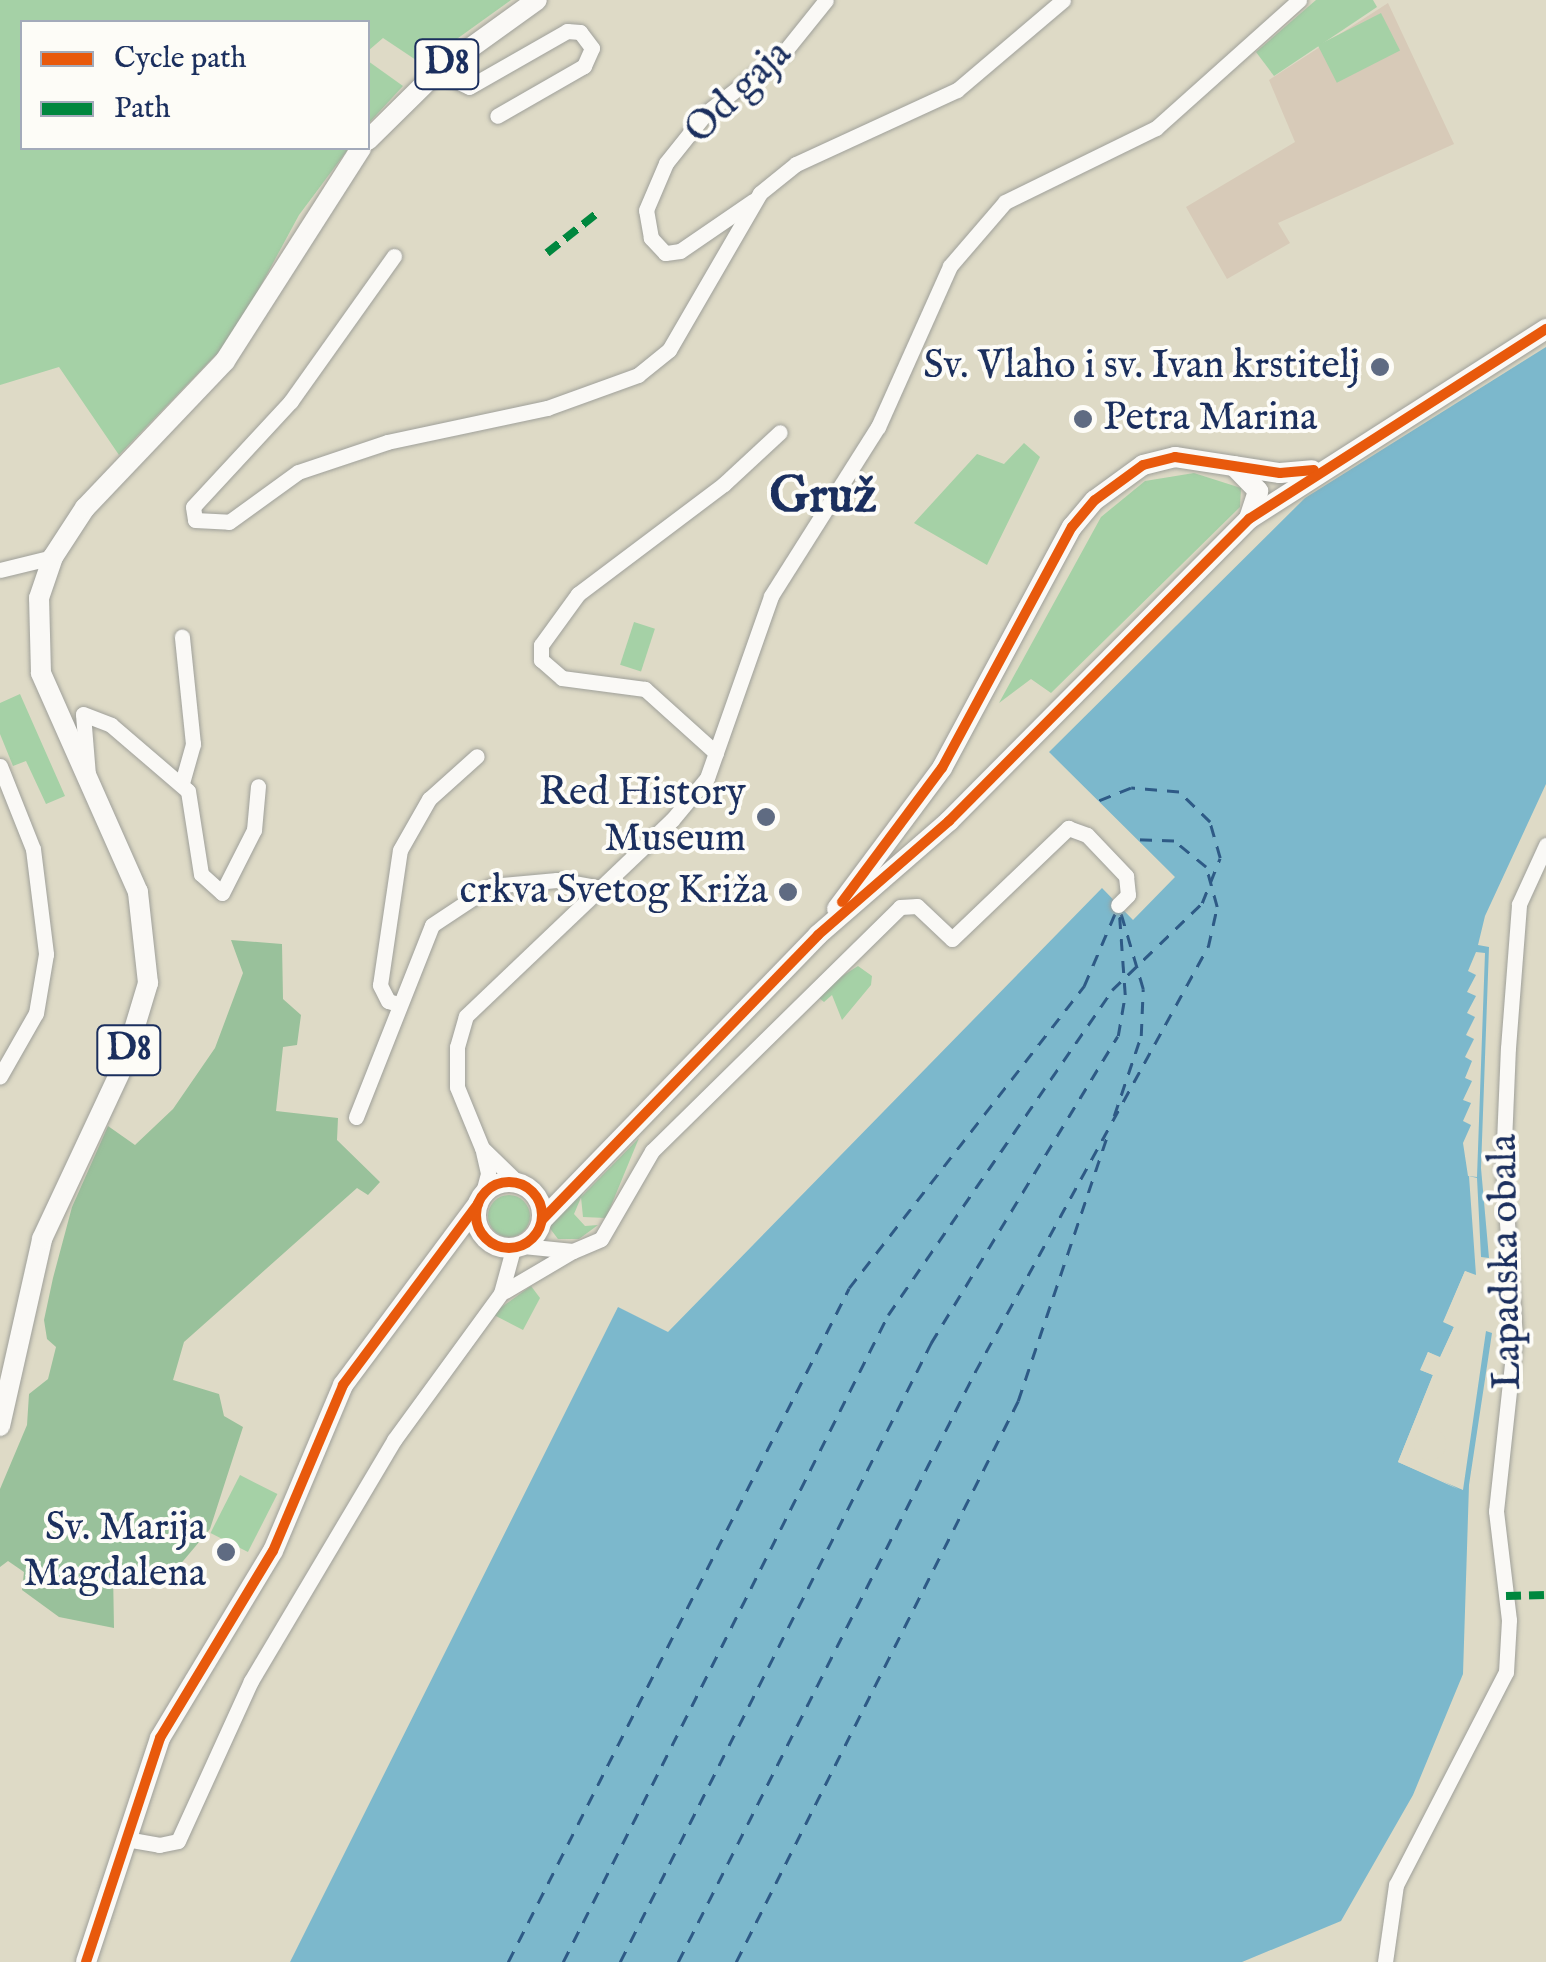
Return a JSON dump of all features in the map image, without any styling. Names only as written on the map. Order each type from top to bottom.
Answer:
[{"type":"main road","name":"D8","points":[[370,138],[437,72],[537,0]]},
{"type":"main road","name":"D8","points":[[0,1426],[46,1227],[123,1066],[148,983],[138,892],[48,696],[37,646],[39,598],[53,557],[84,508],[234,349],[360,150]]},
{"type":"main road","points":[[434,1260],[469,1241],[487,1240],[518,1248],[569,1185],[818,934],[949,821],[1249,519],[1319,468],[1546,328]]},
{"type":"main road","points":[[818,934],[922,795],[968,724],[1085,510],[1121,478],[1158,460],[1291,474],[1319,468]]},
{"type":"main road","points":[[1233,465],[1258,490],[1249,519]]},
{"type":"main road","points":[[922,795],[949,821]]},
{"type":"main road","points":[[86,1962],[160,1738],[273,1551],[343,1385],[480,1200],[498,1184],[569,1185]]},
{"type":"main road","points":[[525,1186],[542,1221]]},
{"type":"main road","points":[[480,1200],[477,1224],[487,1240]]},
{"type":"street","name":"Od gaja","points":[[753,201],[680,251],[665,252],[650,238],[646,210],[666,162],[706,113],[785,51],[826,0]]},
{"type":"street","points":[[394,256],[291,401],[190,515],[218,526],[298,472],[386,442],[585,397],[638,374],[669,350],[753,201],[796,164],[957,90],[1063,0]]},
{"type":"street","points":[[480,1200],[488,1173],[458,1087],[457,1046],[466,1016],[692,798],[716,752],[771,596],[878,427],[961,249],[988,218],[1026,189],[1156,128],[1299,0]]},
{"type":"street","points":[[437,72],[469,87],[567,31],[580,32],[592,48],[584,66],[497,116]]},
{"type":"street","points":[[716,752],[645,688],[562,678],[541,660],[542,645],[578,594],[709,496],[780,432]]},
{"type":"street","points":[[0,570],[53,557]]},
{"type":"street","points":[[182,637],[193,744],[182,783]]},
{"type":"street","points":[[86,782],[83,714],[112,725],[182,783],[192,804],[202,874],[222,893],[254,830],[258,786]]},
{"type":"street","points":[[398,1004],[388,1001],[380,986],[400,850],[429,799],[476,756]]},
{"type":"street","points":[[0,766],[33,849],[46,954],[40,1003],[0,1076]]},
{"type":"street","points":[[502,1293],[565,1250],[609,1231],[652,1151],[900,906],[916,906],[952,939],[1068,828],[1087,836],[1126,876],[1128,895],[1118,905]]},
{"type":"street","name":"Lapadska obala","points":[[1380,1960],[1396,1886],[1506,1672],[1509,1620],[1496,1511],[1516,1337],[1503,1166],[1508,1048],[1519,904],[1546,845]]},
{"type":"street","points":[[356,1117],[432,925],[470,896],[492,886],[557,880],[602,888]]},
{"type":"street","points":[[482,1148],[525,1186]]},
{"type":"street","points":[[542,1221],[565,1250]]},
{"type":"street","points":[[126,1839],[170,1845],[189,1817],[224,1729],[362,1494],[502,1293],[518,1248],[565,1250]]},
{"type":"shaded area","points":[[1388,3],[1454,144],[1278,223],[1290,243],[1227,279],[1186,207],[1295,142],[1269,80]]},
{"type":"green space","points":[[0,0],[511,0],[422,64],[383,38],[370,49],[370,20],[20,20],[20,150],[348,150],[299,215],[233,337],[119,455],[59,367],[0,385]]},
{"type":"green space","points":[[1316,0],[1373,0],[1377,7],[1274,76],[1256,52]]},
{"type":"green space","points":[[1381,13],[1400,50],[1337,83],[1318,45]]},
{"type":"green space","points":[[370,62],[403,86],[370,122]]},
{"type":"green space","points":[[1024,443],[1040,457],[987,565],[914,523],[977,454],[1004,464]]},
{"type":"green space","points":[[1194,473],[1241,488],[1240,507],[1051,693],[1031,679],[999,703],[1101,517],[1145,481]]},
{"type":"green space","points":[[634,622],[655,629],[641,672],[620,665]]},
{"type":"green space","points":[[20,694],[65,796],[46,804],[26,761],[13,766],[0,734],[0,703]]},
{"type":"green space","points":[[231,940],[282,944],[283,999],[301,1015],[297,1045],[283,1047],[276,1111],[338,1118],[337,1140],[380,1182],[368,1195],[357,1188],[184,1342],[173,1380],[219,1394],[224,1416],[243,1427],[210,1529],[168,1579],[113,1571],[114,1628],[59,1617],[22,1590],[24,1572],[8,1561],[0,1567],[0,1489],[27,1425],[29,1394],[48,1379],[56,1347],[47,1339],[44,1320],[53,1278],[72,1207],[108,1126],[135,1145],[173,1109],[215,1048],[243,973]]},
{"type":"green space","points":[[858,966],[872,976],[871,985],[842,1020],[832,995],[824,1002],[814,994]]},
{"type":"green space","points":[[639,1138],[606,1218],[583,1217],[581,1197]]},
{"type":"green space","points":[[585,1188],[574,1214],[585,1226],[598,1225],[579,1239],[558,1239],[549,1227]]},
{"type":"green space","points":[[509,1195],[524,1201],[530,1216],[524,1231],[509,1237],[494,1231],[488,1216],[494,1201]]},
{"type":"green space","points":[[531,1286],[540,1298],[523,1330],[492,1314]]},
{"type":"green space","points":[[240,1475],[277,1494],[248,1552],[210,1533]]},
{"type":"water","points":[[1546,347],[1546,784],[1485,916],[1478,945],[1489,947],[1481,1168],[1489,1258],[1481,1257],[1477,1178],[1469,1176],[1476,1275],[1465,1271],[1444,1321],[1454,1327],[1440,1358],[1428,1352],[1421,1370],[1433,1375],[1398,1462],[1463,1490],[1486,1331],[1492,1333],[1469,1485],[1463,1674],[1413,1795],[1341,1921],[1242,1962],[290,1962],[618,1307],[668,1332],[1102,888],[1133,920],[1175,877],[1049,752],[1305,498]]},
{"type":"pier","points":[[1476,952],[1485,953],[1477,1177],[1468,1176],[1463,1143],[1471,1125],[1463,1121],[1471,1103],[1463,1100],[1472,1081],[1465,1078],[1472,1061],[1465,1057],[1474,1039],[1466,1035],[1475,1017],[1467,1013],[1476,996],[1467,992],[1476,975],[1468,971]]},
{"type":"pier","points":[[1465,1271],[1479,1278],[1468,1277],[1450,1319],[1459,1328],[1444,1360],[1431,1359],[1427,1367],[1438,1376],[1404,1460],[1458,1489],[1398,1462],[1433,1375],[1420,1370],[1428,1352],[1440,1357],[1454,1327],[1443,1322]]},
{"type":"pier","points":[[1430,1428],[1441,1433],[1446,1444],[1441,1455],[1430,1460],[1419,1455],[1414,1444],[1419,1433]]},
{"type":"ferry route","points":[[563,1962],[888,1315],[1112,990],[1202,903],[1220,858],[1210,822],[1179,792],[1131,788],[1098,801]]},
{"type":"ferry route","points":[[678,1962],[975,1372],[1208,947],[1217,907],[1206,867],[1174,841],[1137,840]]},
{"type":"ferry route","points":[[508,1962],[849,1288],[1084,986],[1116,911]]},
{"type":"ferry route","points":[[1114,1116],[1141,1036],[1143,989],[1120,911]]},
{"type":"ferry route","points":[[620,1962],[931,1343],[1118,1036],[1125,995],[1119,912]]},
{"type":"ferry route","points":[[736,1962],[1018,1401],[1108,1133]]},
{"type":"marked path","points":[[547,253],[596,214]]},
{"type":"marked path","points":[[1506,1596],[1546,1595]]},
{"type":"cycle path","points":[[543,1219],[818,935],[949,821],[1249,519],[1546,329]]},
{"type":"cycle path","points":[[842,902],[942,768],[1072,527],[1095,500],[1143,465],[1175,457],[1280,473],[1314,470]]},
{"type":"cycle path","points":[[509,1182],[533,1191],[542,1215],[533,1239],[509,1248],[485,1239],[476,1215],[485,1191],[509,1182]]},
{"type":"cycle path","points":[[86,1962],[160,1738],[273,1551],[343,1385],[478,1204]]},
{"type":"place","name":"Sv. Vlaho i sv. Ivan krstitelj","points":[[1380,367]]},
{"type":"place","name":"Petra Marina","points":[[1083,419]]},
{"type":"place","name":"Red History Museum","points":[[766,817]]},
{"type":"place","name":"crkva Svetog Križa","points":[[788,892]]},
{"type":"place","name":"Sv. Marija Magdalena","points":[[226,1552]]},
{"type":"district","name":"Gruž","points":[[823,498]]}]
